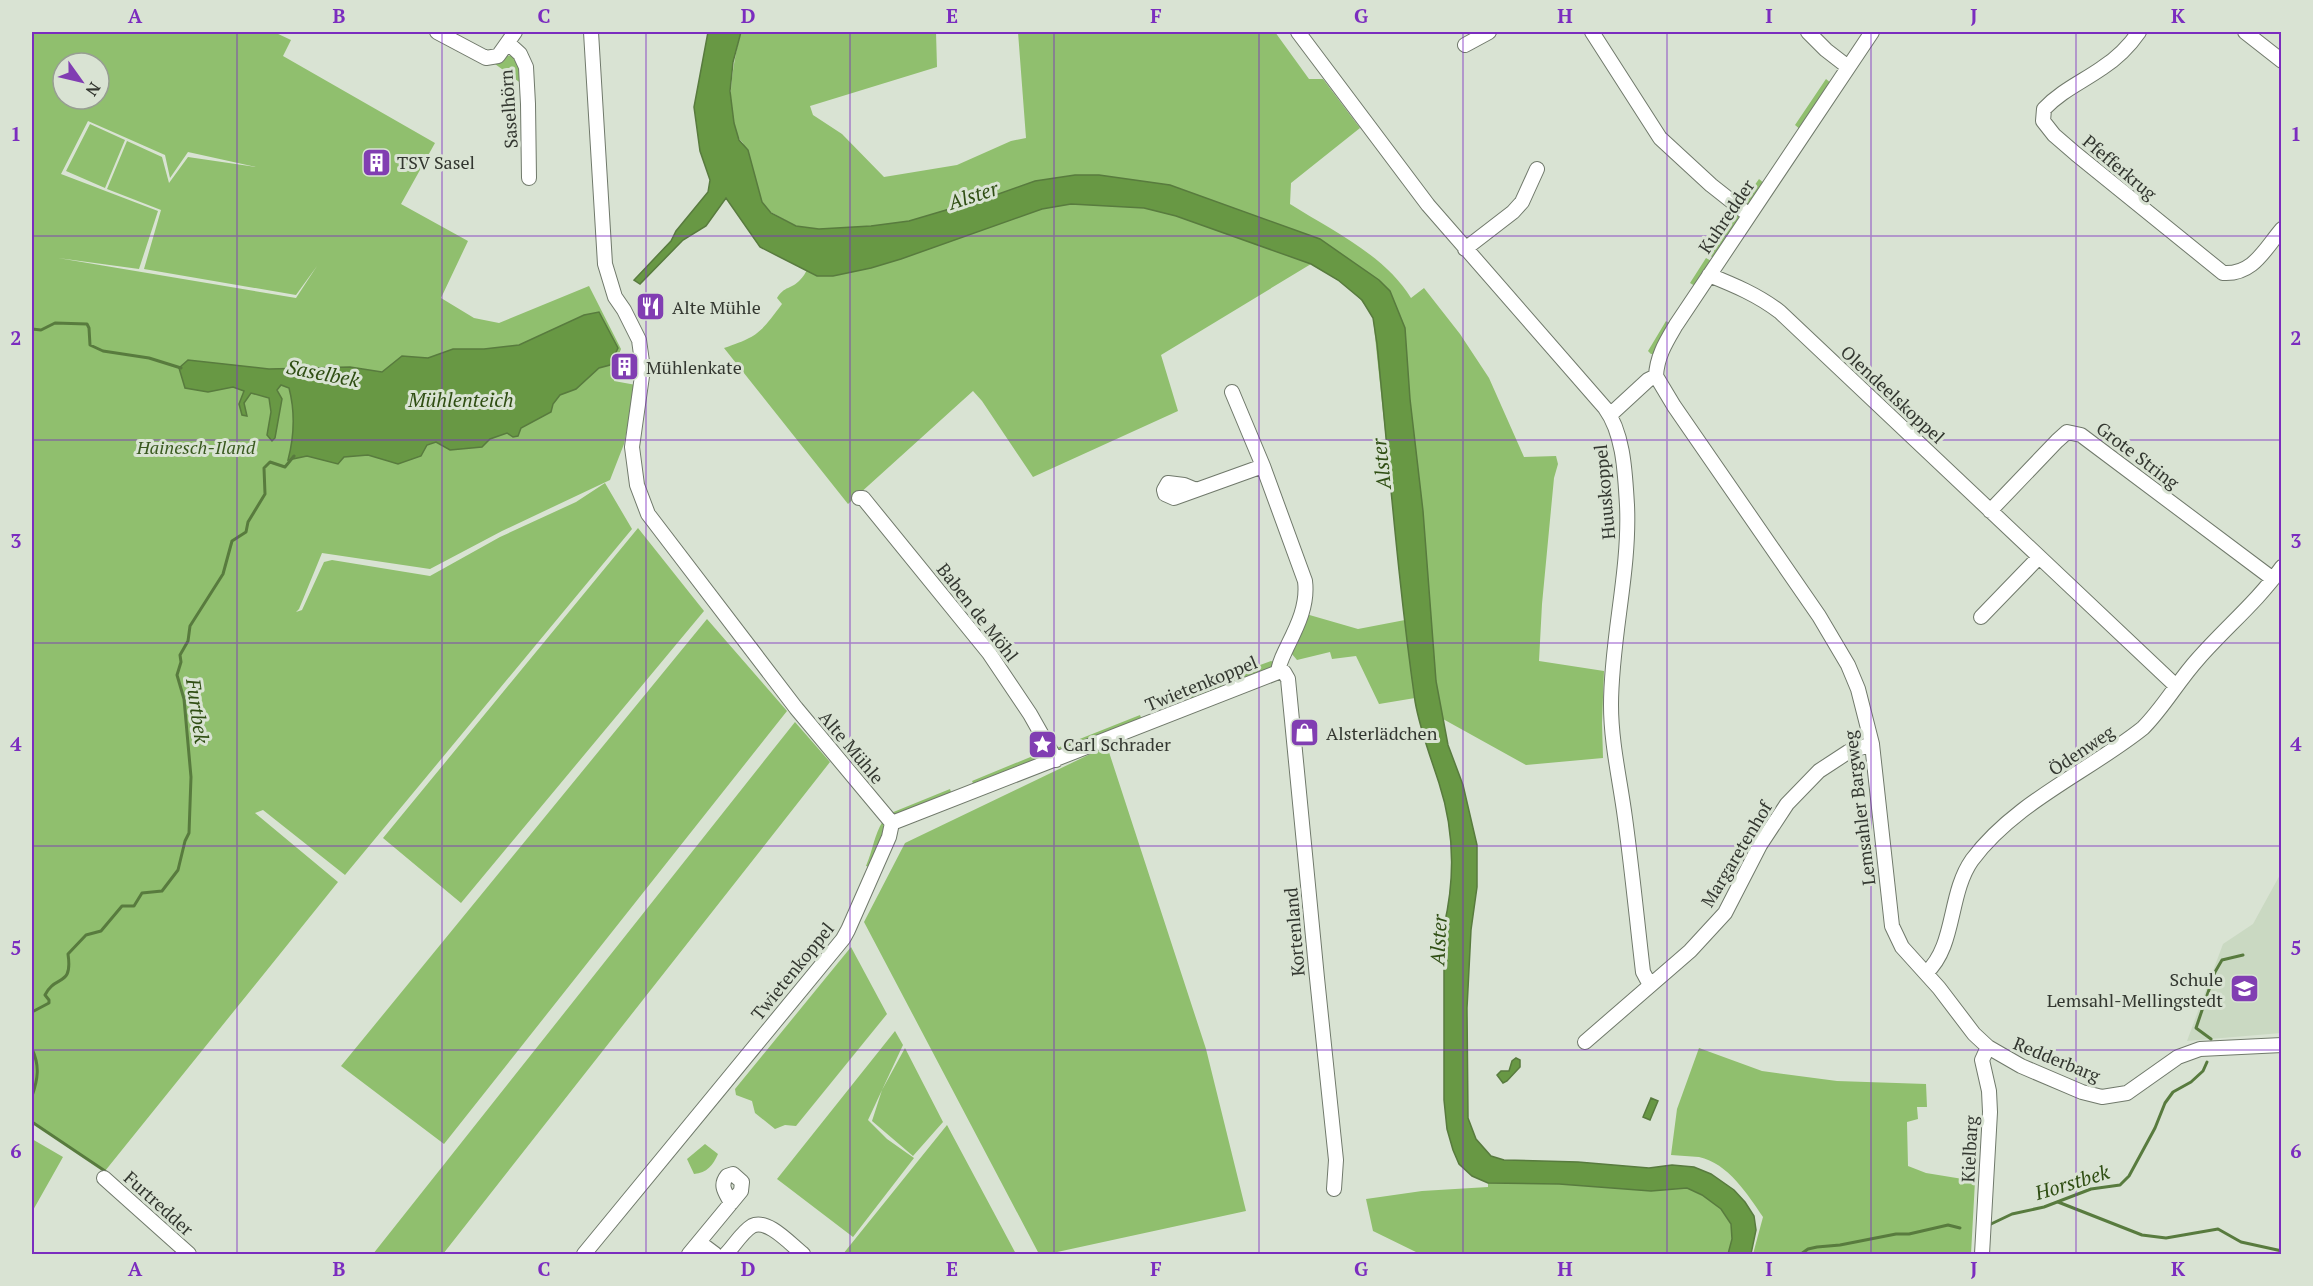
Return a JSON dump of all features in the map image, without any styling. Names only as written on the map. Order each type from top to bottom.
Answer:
[{"type":"street","name":"Saselhörn","points":[[437,32],[486,58],[498,56],[512,38],[526,66],[529,178]]},
{"type":"street","name":"Alte Mühle","points":[[591,32],[605,264],[615,297],[638,336],[643,369],[632,447],[641,500],[648,514],[680,558],[796,708],[892,823]]},
{"type":"street","name":"Huuskoppel","points":[[1298,32],[1411,183],[1610,415],[1620,445],[1627,522],[1612,693],[1612,728],[1643,972],[1650,985]]},
{"type":"street","points":[[1465,45],[1489,32]]},
{"type":"street","points":[[1592,32],[1660,138],[1711,185],[1749,215]]},
{"type":"street","points":[[1808,32],[1848,67]]},
{"type":"street","name":"Kuhredder","points":[[1656,376],[1660,353],[1708,275],[1872,32]]},
{"type":"street","name":"Pfefferkrug","points":[[2139,32],[2132,42],[2104,67],[2059,94],[2044,109],[2043,121],[2069,148],[2223,273],[2236,274],[2249,268],[2282,229]]},
{"type":"street","points":[[2245,32],[2282,61]]},
{"type":"street","points":[[1466,249],[1513,212],[1522,202],[1537,169]]},
{"type":"street","name":"Olendeelskoppel","points":[[1708,275],[1766,300],[1780,312],[2176,686]]},
{"type":"street","points":[[1610,415],[1639,387],[1656,376]]},
{"type":"street","name":"Lemsahler Bargweg","points":[[1656,376],[1819,616],[1848,666],[1858,689],[1872,744],[1892,926],[1902,947],[1926,973],[1974,1034],[1988,1047]]},
{"type":"street","points":[[1232,392],[1263,466],[1305,581],[1307,593],[1304,606],[1280,661],[1281,672]]},
{"type":"street","name":"Grote String","points":[[1990,511],[2067,432],[2081,435],[2277,573]]},
{"type":"street","points":[[1196,490],[1263,466]]},
{"type":"street","name":"Baben de Möhl","points":[[859,498],[863,498],[871,507],[989,653],[1030,714],[1056,760]]},
{"type":"street","points":[[1981,616],[2040,557]]},
{"type":"street","name":"Ödenweg","points":[[1926,973],[1941,956],[1964,873],[1986,843],[2030,806],[2143,728],[2159,712],[2176,686],[2214,641],[2251,605],[2277,573]]},
{"type":"street","name":"Twietenkoppel","points":[[584,1254],[843,939],[889,837],[892,823],[1281,672]]},
{"type":"street","name":"Kortenland","points":[[1281,672],[1288,679],[1336,1160],[1334,1189]]},
{"type":"street","name":"Margaretenhof","points":[[1585,1042],[1690,951],[1725,913],[1760,845],[1787,804],[1819,771],[1848,752],[1872,744]]},
{"type":"street","name":"Redderbarg","points":[[1988,1047],[2004,1058],[2042,1076],[2082,1092],[2102,1097],[2127,1093],[2178,1058],[2193,1051],[2282,1046]]},
{"type":"street","name":"Kielbarg","points":[[1982,1254],[1990,1112],[1989,1091],[1982,1060],[1988,1047]]},
{"type":"street","name":"Furtredder","points":[[104,1178],[189,1254]]},
{"type":"street","points":[[689,1254],[731,1203]]},
{"type":"street","points":[[726,1254],[750,1227],[767,1224],[803,1254]]},
{"type":"street","points":[[699,1242],[715,1254]]},
{"type":"shaded area","name":"Schule Lemsahl-Mellingstedt","points":[[2281,873],[2281,1033],[2187,1041],[2223,944],[2253,924]]},
{"type":"green space","name":"Hainesch-Iland","points":[[32,32],[274,32],[291,40],[283,56],[435,143],[401,204],[468,241],[441,298],[474,318],[499,323],[589,286],[621,349],[614,381],[636,385],[624,444],[610,480],[502,531],[430,569],[322,553],[296,612],[302,610],[324,562],[332,560],[430,576],[500,537],[576,502],[605,483],[632,529],[345,875],[263,810],[255,813],[338,882],[105,1171],[32,1122]],"holes":[[[88,121],[165,155],[170,178],[188,152],[256,167],[188,157],[169,183],[162,157],[127,141],[107,189],[161,210],[144,269],[296,295],[317,266],[296,298],[58,258],[139,269],[158,211],[61,174]]]},
{"type":"green space","points":[[741,32],[936,32],[937,67],[810,106],[813,115],[842,134],[884,177],[957,165],[1011,141],[1026,138],[1018,32],[1275,32],[1309,79],[1323,79],[1360,128],[1291,183],[1290,204],[1372,256],[1400,283],[1411,298],[1424,288],[1460,334],[1489,378],[1524,457],[1556,456],[1558,464],[1554,478],[1539,661],[1604,671],[1603,758],[1526,765],[1443,719],[1415,698],[1379,704],[1356,656],[1332,659],[1330,652],[1297,660],[1291,653],[1306,614],[1358,629],[1405,620],[1373,318],[1354,293],[1311,264],[1161,355],[1178,411],[1033,477],[973,391],[848,504],[724,348],[752,336],[769,321],[782,304],[777,298],[780,294],[797,283],[804,275],[819,229],[796,226],[767,210],[762,202],[743,143],[736,133],[732,120],[731,89]]},
{"type":"green space","points":[[516,55],[522,66],[522,84],[495,64],[506,56]]},
{"type":"green space","points":[[1826,79],[1832,84],[1801,130],[1795,125]]},
{"type":"green space","points":[[90,124],[125,140],[105,188],[66,171]]},
{"type":"green space","points":[[1759,179],[1765,184],[1750,204],[1742,203]]},
{"type":"green space","points":[[1737,211],[1739,219],[1715,259],[1709,255]]},
{"type":"green space","points":[[1706,258],[1713,262],[1695,286],[1690,283]]},
{"type":"green space","points":[[1666,321],[1672,325],[1655,354],[1651,354],[1648,351]]},
{"type":"green space","points":[[638,528],[704,611],[461,903],[383,838]]},
{"type":"green space","points":[[707,619],[787,711],[444,1144],[341,1066]]},
{"type":"green space","points":[[1271,661],[1276,663],[1274,668],[1232,683],[1230,676]]},
{"type":"green space","points":[[1221,680],[1224,687],[1191,699],[1189,695]]},
{"type":"green space","points":[[1140,715],[1142,720],[1062,751],[1057,748]]},
{"type":"green space","points":[[795,722],[830,762],[443,1254],[373,1254]]},
{"type":"green space","points":[[1107,746],[1206,1049],[1246,1211],[1048,1254],[1039,1254],[864,922],[905,843]]},
{"type":"green space","points":[[1045,751],[1044,757],[975,787],[972,781]]},
{"type":"green space","points":[[950,789],[952,795],[895,815],[891,813]]},
{"type":"green space","points":[[883,821],[886,828],[872,868],[866,866]]},
{"type":"green space","points":[[851,947],[887,1014],[796,1126],[785,1125],[775,1129],[755,1113],[752,1101],[736,1095],[735,1089]]},
{"type":"green space","points":[[895,1031],[903,1045],[868,1120],[887,1139],[914,1158],[853,1237],[777,1179]]},
{"type":"green space","points":[[905,1048],[943,1122],[913,1156],[872,1121],[882,1090]]},
{"type":"green space","points":[[1699,1048],[1762,1071],[1837,1081],[1926,1084],[1927,1107],[1917,1107],[1918,1119],[1907,1122],[1908,1166],[1926,1173],[1975,1181],[1971,1254],[1753,1254],[1763,1217],[1744,1190],[1728,1173],[1709,1160],[1671,1155],[1677,1109]]},
{"type":"green space","points":[[947,1125],[1016,1254],[843,1254]]},
{"type":"green space","points":[[32,1139],[63,1157],[32,1212]]},
{"type":"green space","points":[[705,1144],[718,1154],[709,1168],[694,1174],[687,1159]]},
{"type":"green space","points":[[1488,1183],[1559,1184],[1651,1191],[1687,1188],[1702,1195],[1721,1209],[1731,1224],[1732,1239],[1728,1254],[1420,1254],[1373,1231],[1366,1199],[1422,1191],[1488,1187]]},
{"type":"water","points":[[708,32],[741,32],[733,62],[730,91],[734,123],[739,140],[748,150],[762,202],[771,213],[796,226],[819,229],[909,221],[1035,181],[1075,175],[1099,175],[1170,185],[1320,239],[1379,280],[1390,291],[1405,328],[1410,399],[1423,511],[1436,681],[1448,745],[1463,785],[1477,845],[1477,887],[1471,930],[1467,1008],[1468,1118],[1476,1139],[1491,1156],[1504,1160],[1578,1162],[1649,1168],[1672,1165],[1694,1167],[1711,1174],[1734,1190],[1754,1216],[1756,1230],[1751,1254],[1728,1254],[1732,1239],[1731,1224],[1721,1209],[1702,1195],[1687,1188],[1651,1191],[1559,1184],[1488,1183],[1472,1176],[1459,1164],[1453,1150],[1447,1129],[1444,1100],[1444,926],[1450,890],[1450,836],[1444,800],[1422,732],[1415,701],[1377,344],[1373,318],[1362,300],[1338,280],[1311,264],[1176,216],[1144,208],[1071,204],[1042,209],[871,268],[833,276],[817,276],[760,247],[726,198],[706,226],[683,240],[640,284],[634,280],[671,241],[676,231],[708,192],[710,180],[700,151],[694,107]]},
{"type":"water","name":"Mühlenteich","points":[[599,312],[618,348],[610,365],[599,368],[576,389],[560,395],[553,404],[551,412],[521,428],[518,436],[513,437],[507,433],[490,439],[482,447],[450,450],[436,442],[427,445],[421,456],[398,464],[368,455],[344,457],[338,464],[307,456],[288,460],[293,424],[289,388],[281,385],[277,390],[282,399],[275,438],[272,441],[267,435],[271,412],[269,398],[251,393],[244,403],[247,416],[242,415],[239,404],[244,391],[233,387],[208,392],[185,388],[179,368],[188,360],[269,369],[350,367],[382,372],[402,356],[428,358],[453,349],[484,349],[519,345],[584,315]]},
{"type":"water","points":[[1516,1058],[1520,1060],[1520,1067],[1503,1083],[1497,1075],[1501,1071],[1509,1071],[1512,1061]]},
{"type":"water","points":[[1651,1098],[1658,1101],[1650,1120],[1643,1117]]},
{"type":"waterway","name":"Saselbek","points":[[32,329],[41,330],[55,323],[87,324],[90,345],[103,351],[149,358],[181,368]]},
{"type":"waterway","name":"Furtbek","points":[[32,1012],[49,1003],[45,995],[66,976],[69,965],[68,954],[86,935],[101,931],[122,906],[134,906],[142,893],[162,891],[178,870],[189,833],[191,777],[184,699],[177,675],[181,662],[180,655],[188,641],[190,626],[223,574],[232,541],[246,532],[248,522],[265,494],[264,468],[270,462],[285,467],[294,456]]},
{"type":"waterway","name":"Horstbek","points":[[2211,1039],[2196,1028],[2215,972],[2222,960],[2243,955]]},
{"type":"waterway","points":[[32,1049],[37,1073],[32,1096]]},
{"type":"waterway","name":"Horstbek","points":[[1991,1224],[2012,1214],[2044,1207],[2091,1189],[2120,1185],[2129,1176],[2155,1128],[2165,1103],[2173,1092],[2191,1082],[2203,1071],[2207,1062]]},
{"type":"waterway","points":[[32,1122],[105,1171]]},
{"type":"waterway","points":[[2058,1202],[2142,1235],[2166,1238],[2218,1229],[2241,1242],[2282,1251]]},
{"type":"waterway","name":"Horstbek","points":[[1801,1254],[1817,1247],[1896,1234],[1909,1234],[1948,1225],[1960,1228]]},
{"type":"place","name":"TSV Sasel","points":[[376,162]]},
{"type":"place","name":"Alte Mühle","points":[[651,307]]},
{"type":"place","name":"Mühlenkate","points":[[625,367]]},
{"type":"place","name":"Alsterlädchen","points":[[1305,733]]},
{"type":"place","name":"Carl Schrader","points":[[1042,744]]},
{"type":"place","name":"Schule Lemsahl-Mellingstedt","points":[[2244,989]]},
{"type":"water label","name":"Alster","points":[[973,195]]},
{"type":"water label","name":"Alster","points":[[1381,464]]},
{"type":"water label","name":"Alster","points":[[1438,940]]}]
